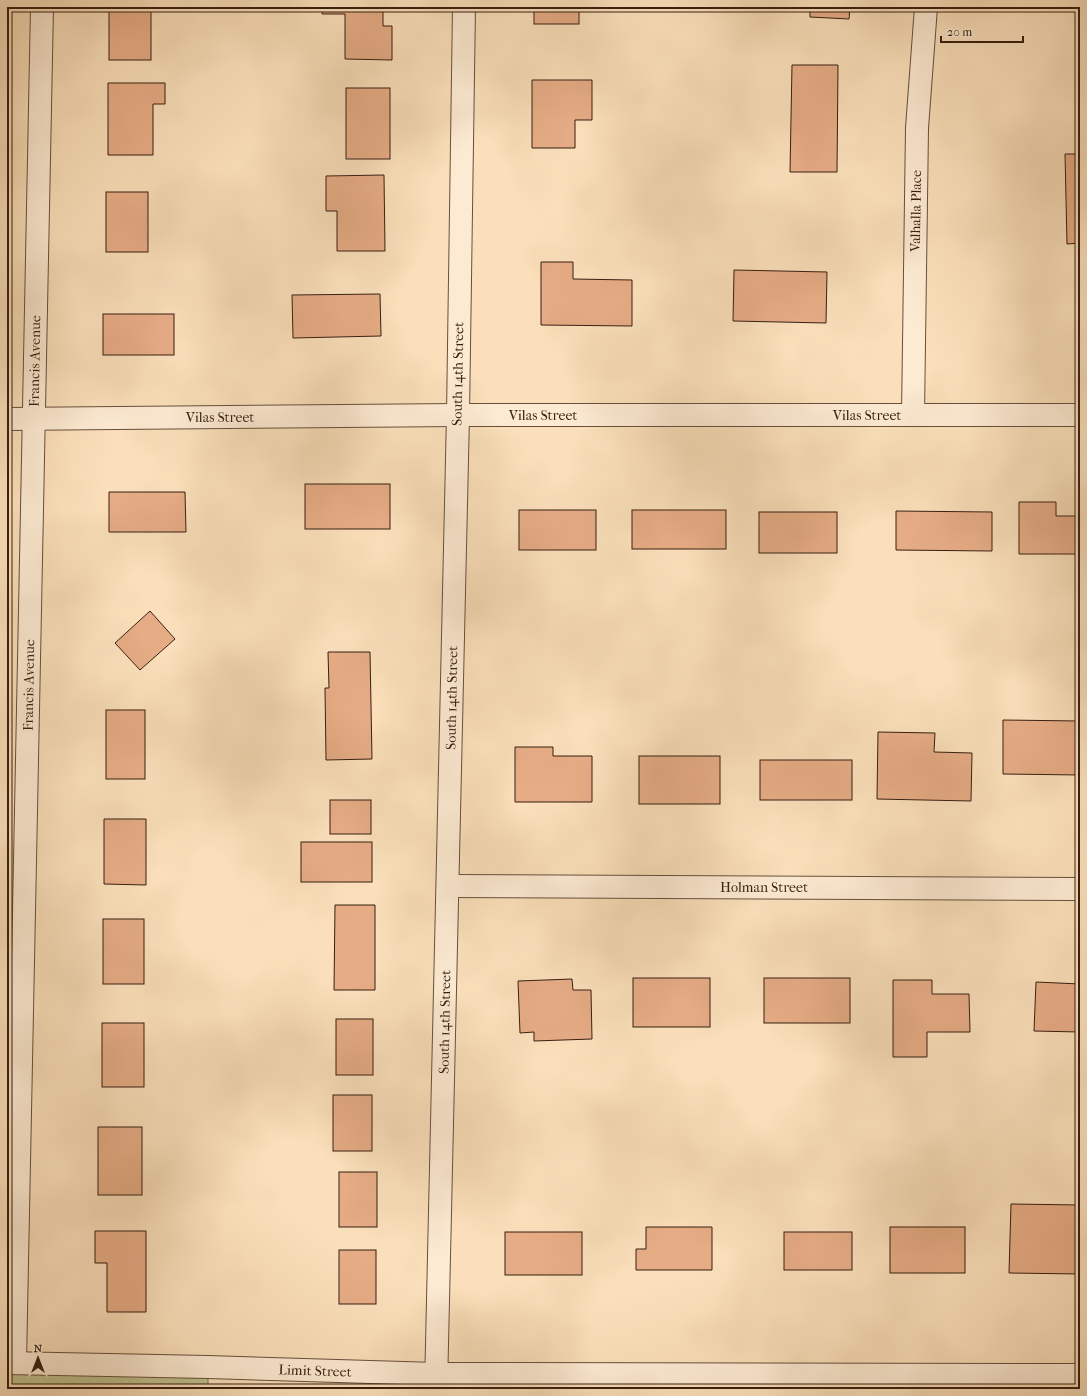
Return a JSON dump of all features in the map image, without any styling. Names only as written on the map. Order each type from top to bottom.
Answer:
[{"type":"street","name":"Francis Avenue","points":[[11,1363],[34,418],[42,7]]},
{"type":"street","name":"South 14th Street","points":[[437,1382],[458,415],[464,7]]},
{"type":"street","name":"Valhalla Place","points":[[913,415],[917,128],[926,7]]},
{"type":"street","name":"Vilas Street","points":[[7,419],[458,415],[1080,415]]},
{"type":"street","name":"Holman Street","points":[[448,886],[1080,889]]},
{"type":"street","name":"Limit Street","points":[[11,1363],[208,1367],[437,1382],[1080,1375]]},
{"type":"green space","points":[[7,1363],[208,1367],[208,1389],[7,1389]]},
{"type":"building","points":[[109,7],[151,7],[151,60],[109,60]]},
{"type":"building","points":[[323,7],[383,7],[383,26],[392,26],[392,60],[345,59],[345,14],[322,14]]},
{"type":"building","points":[[534,7],[579,7],[579,24],[534,24]]},
{"type":"building","points":[[810,7],[850,7],[849,19],[810,17]]},
{"type":"building","points":[[1077,55],[1080,55],[1080,94],[1076,93]]},
{"type":"building","points":[[792,65],[838,65],[837,172],[790,172]]},
{"type":"building","points":[[532,80],[592,80],[592,120],[575,120],[575,148],[532,148]]},
{"type":"building","points":[[108,83],[165,83],[165,104],[153,104],[153,155],[108,155]]},
{"type":"building","points":[[346,88],[390,88],[390,159],[346,159]]},
{"type":"building","points":[[1065,154],[1080,154],[1080,243],[1067,244]]},
{"type":"building","points":[[384,175],[385,251],[337,251],[337,211],[326,211],[326,176]]},
{"type":"building","points":[[106,192],[148,192],[148,252],[106,252]]},
{"type":"building","points":[[541,262],[573,262],[573,279],[632,280],[632,326],[541,325]]},
{"type":"building","points":[[734,270],[827,272],[826,323],[733,321]]},
{"type":"building","points":[[380,294],[381,336],[293,338],[292,295]]},
{"type":"building","points":[[103,314],[174,314],[174,355],[103,355]]},
{"type":"building","points":[[305,484],[390,484],[390,529],[305,529]]},
{"type":"building","points":[[109,492],[185,492],[186,532],[109,532]]},
{"type":"building","points":[[1019,502],[1056,502],[1056,516],[1080,516],[1080,554],[1019,554]]},
{"type":"building","points":[[519,510],[596,510],[596,550],[519,550]]},
{"type":"building","points":[[632,510],[726,510],[726,549],[632,549]]},
{"type":"building","points":[[896,511],[992,512],[992,551],[896,550]]},
{"type":"building","points":[[759,512],[837,512],[837,553],[759,553]]},
{"type":"building","points":[[150,611],[175,639],[140,670],[115,643]]},
{"type":"building","points":[[328,652],[370,652],[372,759],[326,760],[325,688],[329,688]]},
{"type":"building","points":[[106,710],[145,710],[145,779],[106,779]]},
{"type":"building","points":[[1003,720],[1080,721],[1080,775],[1003,774]]},
{"type":"building","points":[[878,732],[935,733],[934,752],[972,753],[971,801],[877,799]]},
{"type":"building","points":[[515,747],[553,747],[553,756],[592,756],[592,802],[515,802]]},
{"type":"building","points":[[639,756],[720,756],[720,804],[639,804]]},
{"type":"building","points":[[760,760],[852,760],[852,800],[760,800]]},
{"type":"building","points":[[330,800],[371,800],[371,834],[330,834]]},
{"type":"building","points":[[104,819],[146,819],[146,885],[104,884]]},
{"type":"building","points":[[301,842],[372,842],[372,882],[301,882]]},
{"type":"building","points":[[335,905],[375,905],[375,990],[334,990]]},
{"type":"building","points":[[103,919],[144,919],[144,984],[103,984]]},
{"type":"building","points":[[633,978],[710,978],[710,1027],[633,1027]]},
{"type":"building","points":[[764,978],[850,978],[850,1023],[764,1023]]},
{"type":"building","points":[[572,979],[573,990],[591,990],[592,1039],[534,1041],[534,1032],[520,1033],[518,981]]},
{"type":"building","points":[[893,980],[932,980],[932,994],[969,994],[970,1032],[927,1032],[927,1057],[893,1057]]},
{"type":"building","points":[[1036,982],[1080,984],[1080,1032],[1034,1031]]},
{"type":"building","points":[[336,1019],[373,1019],[373,1075],[336,1075]]},
{"type":"building","points":[[102,1023],[144,1023],[144,1087],[102,1087]]},
{"type":"building","points":[[333,1095],[372,1095],[372,1151],[333,1151]]},
{"type":"building","points":[[98,1127],[142,1127],[142,1195],[98,1195]]},
{"type":"building","points":[[339,1172],[377,1172],[377,1227],[339,1227]]},
{"type":"building","points":[[1011,1204],[1080,1205],[1080,1274],[1009,1273]]},
{"type":"building","points":[[646,1227],[712,1227],[712,1270],[636,1270],[636,1249],[646,1249]]},
{"type":"building","points":[[890,1227],[965,1227],[965,1273],[890,1273]]},
{"type":"building","points":[[95,1231],[146,1231],[146,1312],[107,1312],[107,1263],[95,1263]]},
{"type":"building","points":[[505,1232],[582,1232],[582,1275],[505,1275]]},
{"type":"building","points":[[784,1232],[852,1232],[852,1270],[784,1270]]},
{"type":"building","points":[[339,1250],[376,1250],[376,1304],[339,1304]]}]
